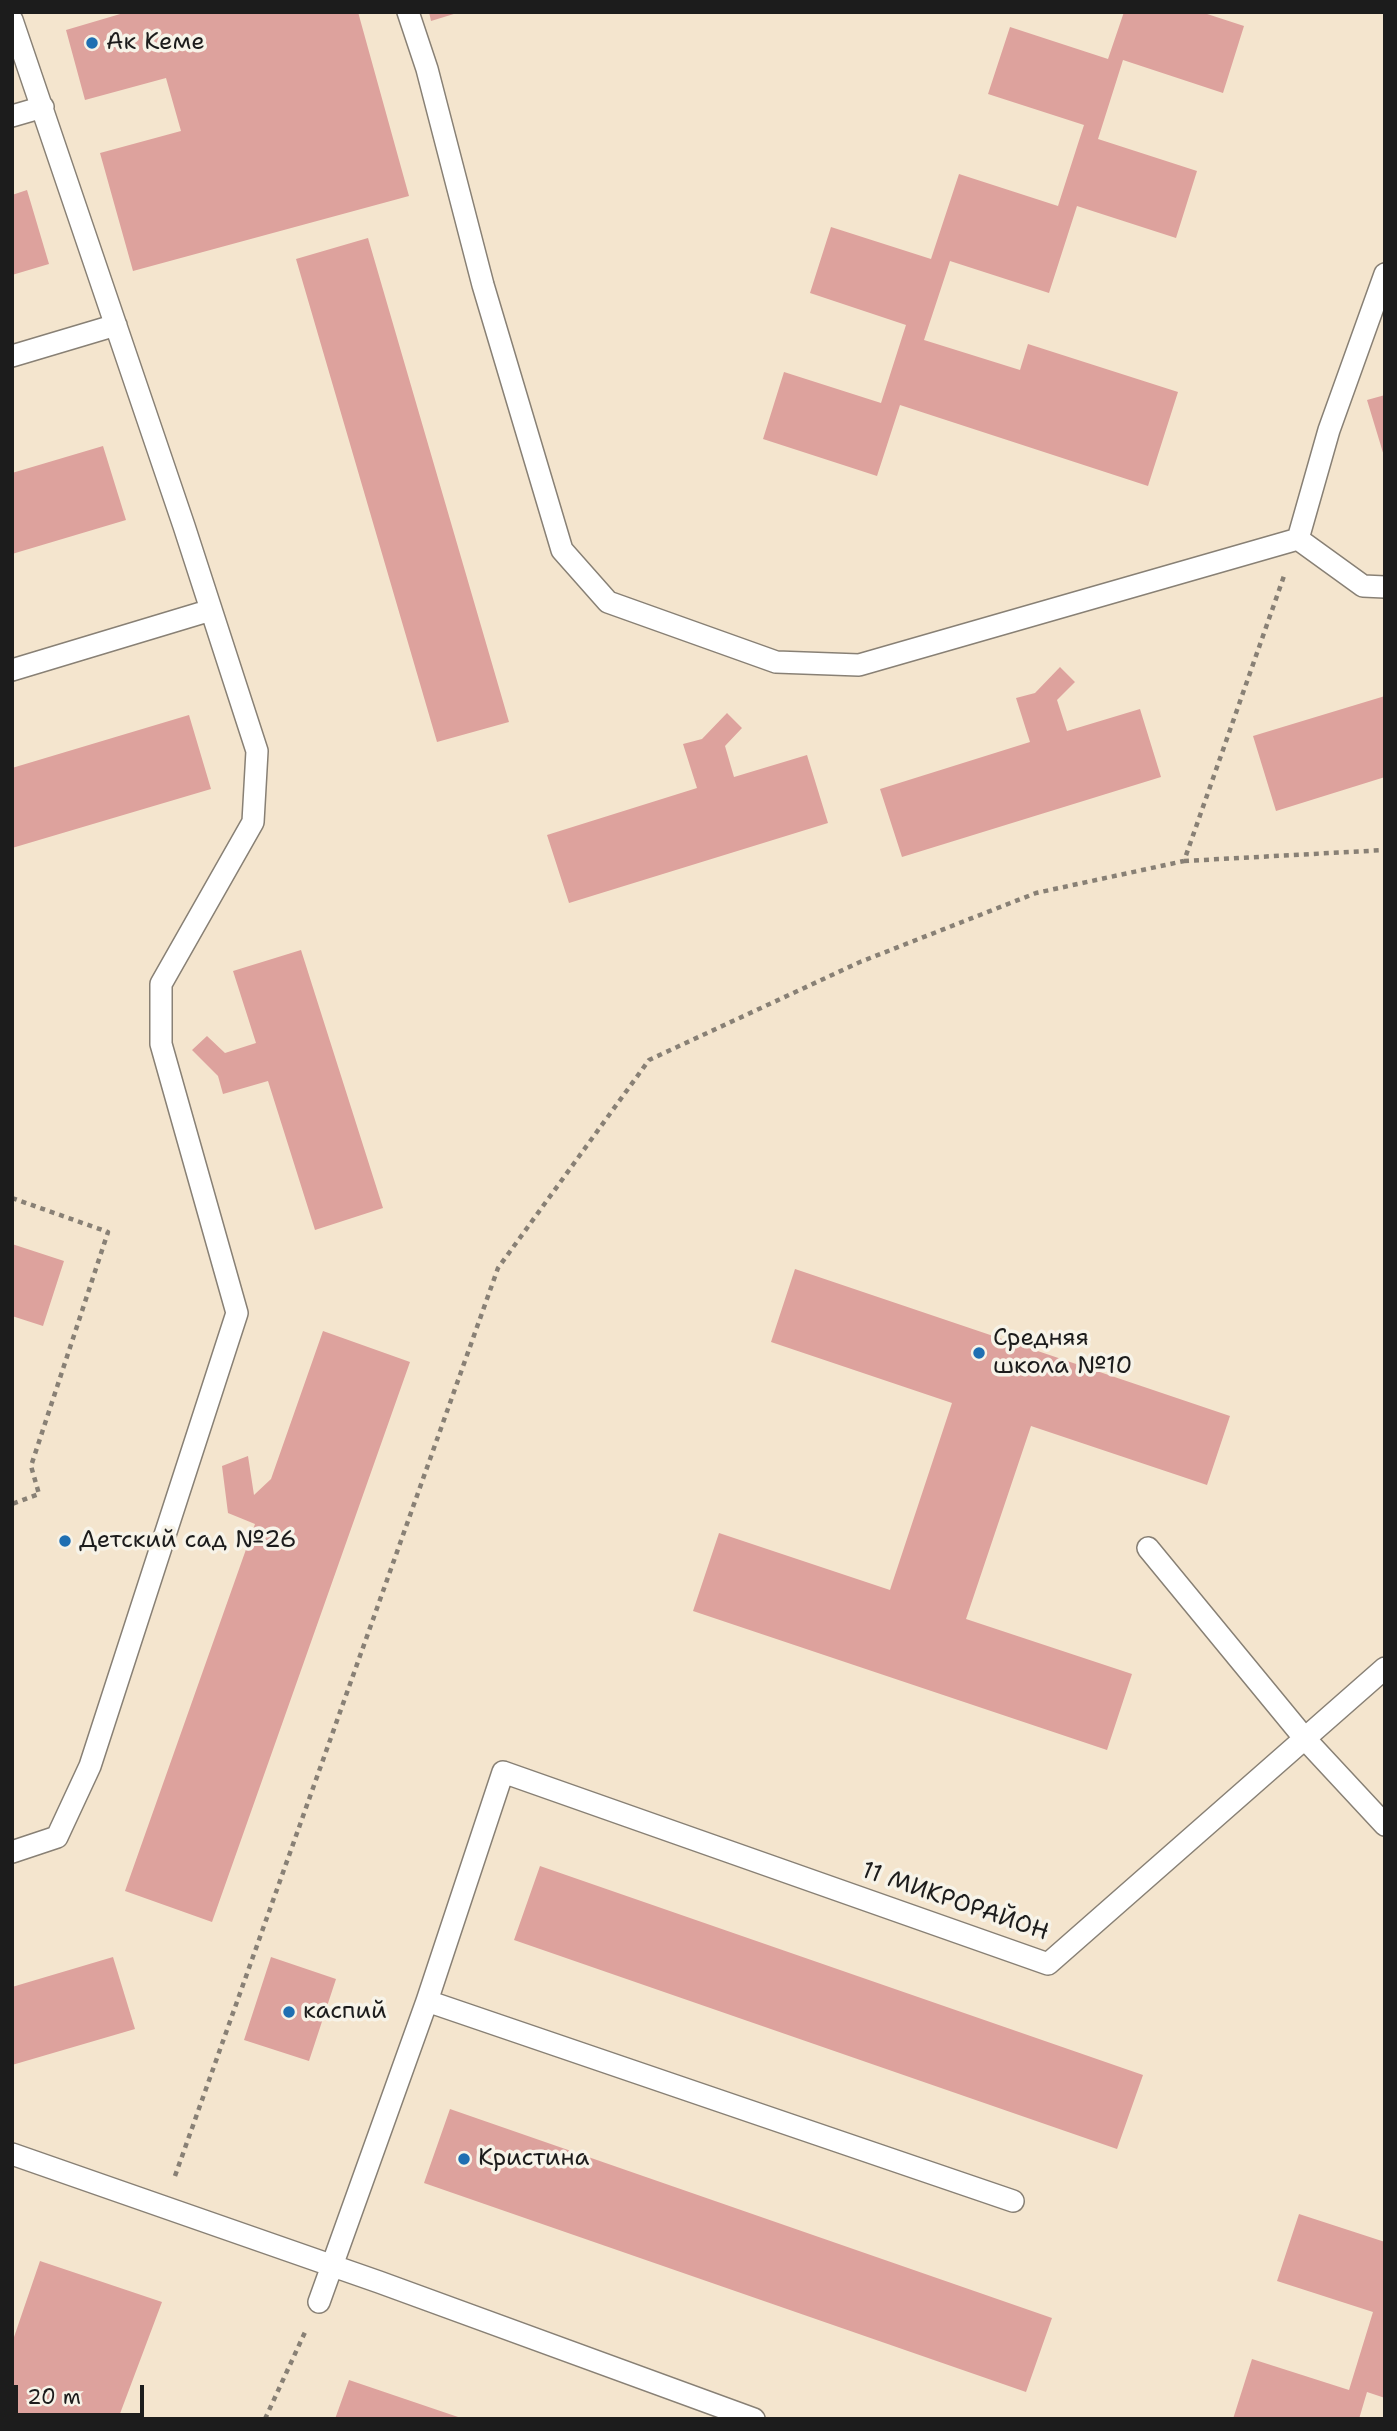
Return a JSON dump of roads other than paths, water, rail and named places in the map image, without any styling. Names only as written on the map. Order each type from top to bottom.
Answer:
[{"type":"lane","points":[[408,12],[427,69],[483,285],[562,550],[608,602],[776,662],[859,665],[1298,539]]},
{"type":"lane","points":[[12,20],[117,325],[257,751],[253,822],[161,984],[161,1044],[237,1313],[90,1766],[57,1837],[12,1852]]},
{"type":"lane","points":[[12,116],[43,107]]},
{"type":"lane","points":[[1298,539],[1329,430],[1385,274]]},
{"type":"lane","points":[[12,356],[117,325]]},
{"type":"lane","points":[[1363,332],[1385,326]]},
{"type":"lane","points":[[1298,539],[1363,586],[1385,587]]},
{"type":"lane","points":[[12,670],[211,610]]},
{"type":"lane","points":[[1148,1548],[1306,1740],[1385,1825]]},
{"type":"lane","name":"11 МИКРОРАЙОН","points":[[427,2001],[503,1772],[1048,1964],[1385,1668]]},
{"type":"lane","points":[[319,2302],[427,2001],[1013,2200]]},
{"type":"lane","points":[[12,2154],[392,2287],[754,2419]]},
{"type":"place","name":"Ак Кеме","points":[[92,43]]},
{"type":"place","name":"Средняя школа №10","points":[[979,1353]]},
{"type":"place","name":"Детский сад №26","points":[[65,1541]]},
{"type":"place","name":"каспий","points":[[289,2012]]},
{"type":"place","name":"Кристина","points":[[464,2159]]}]
